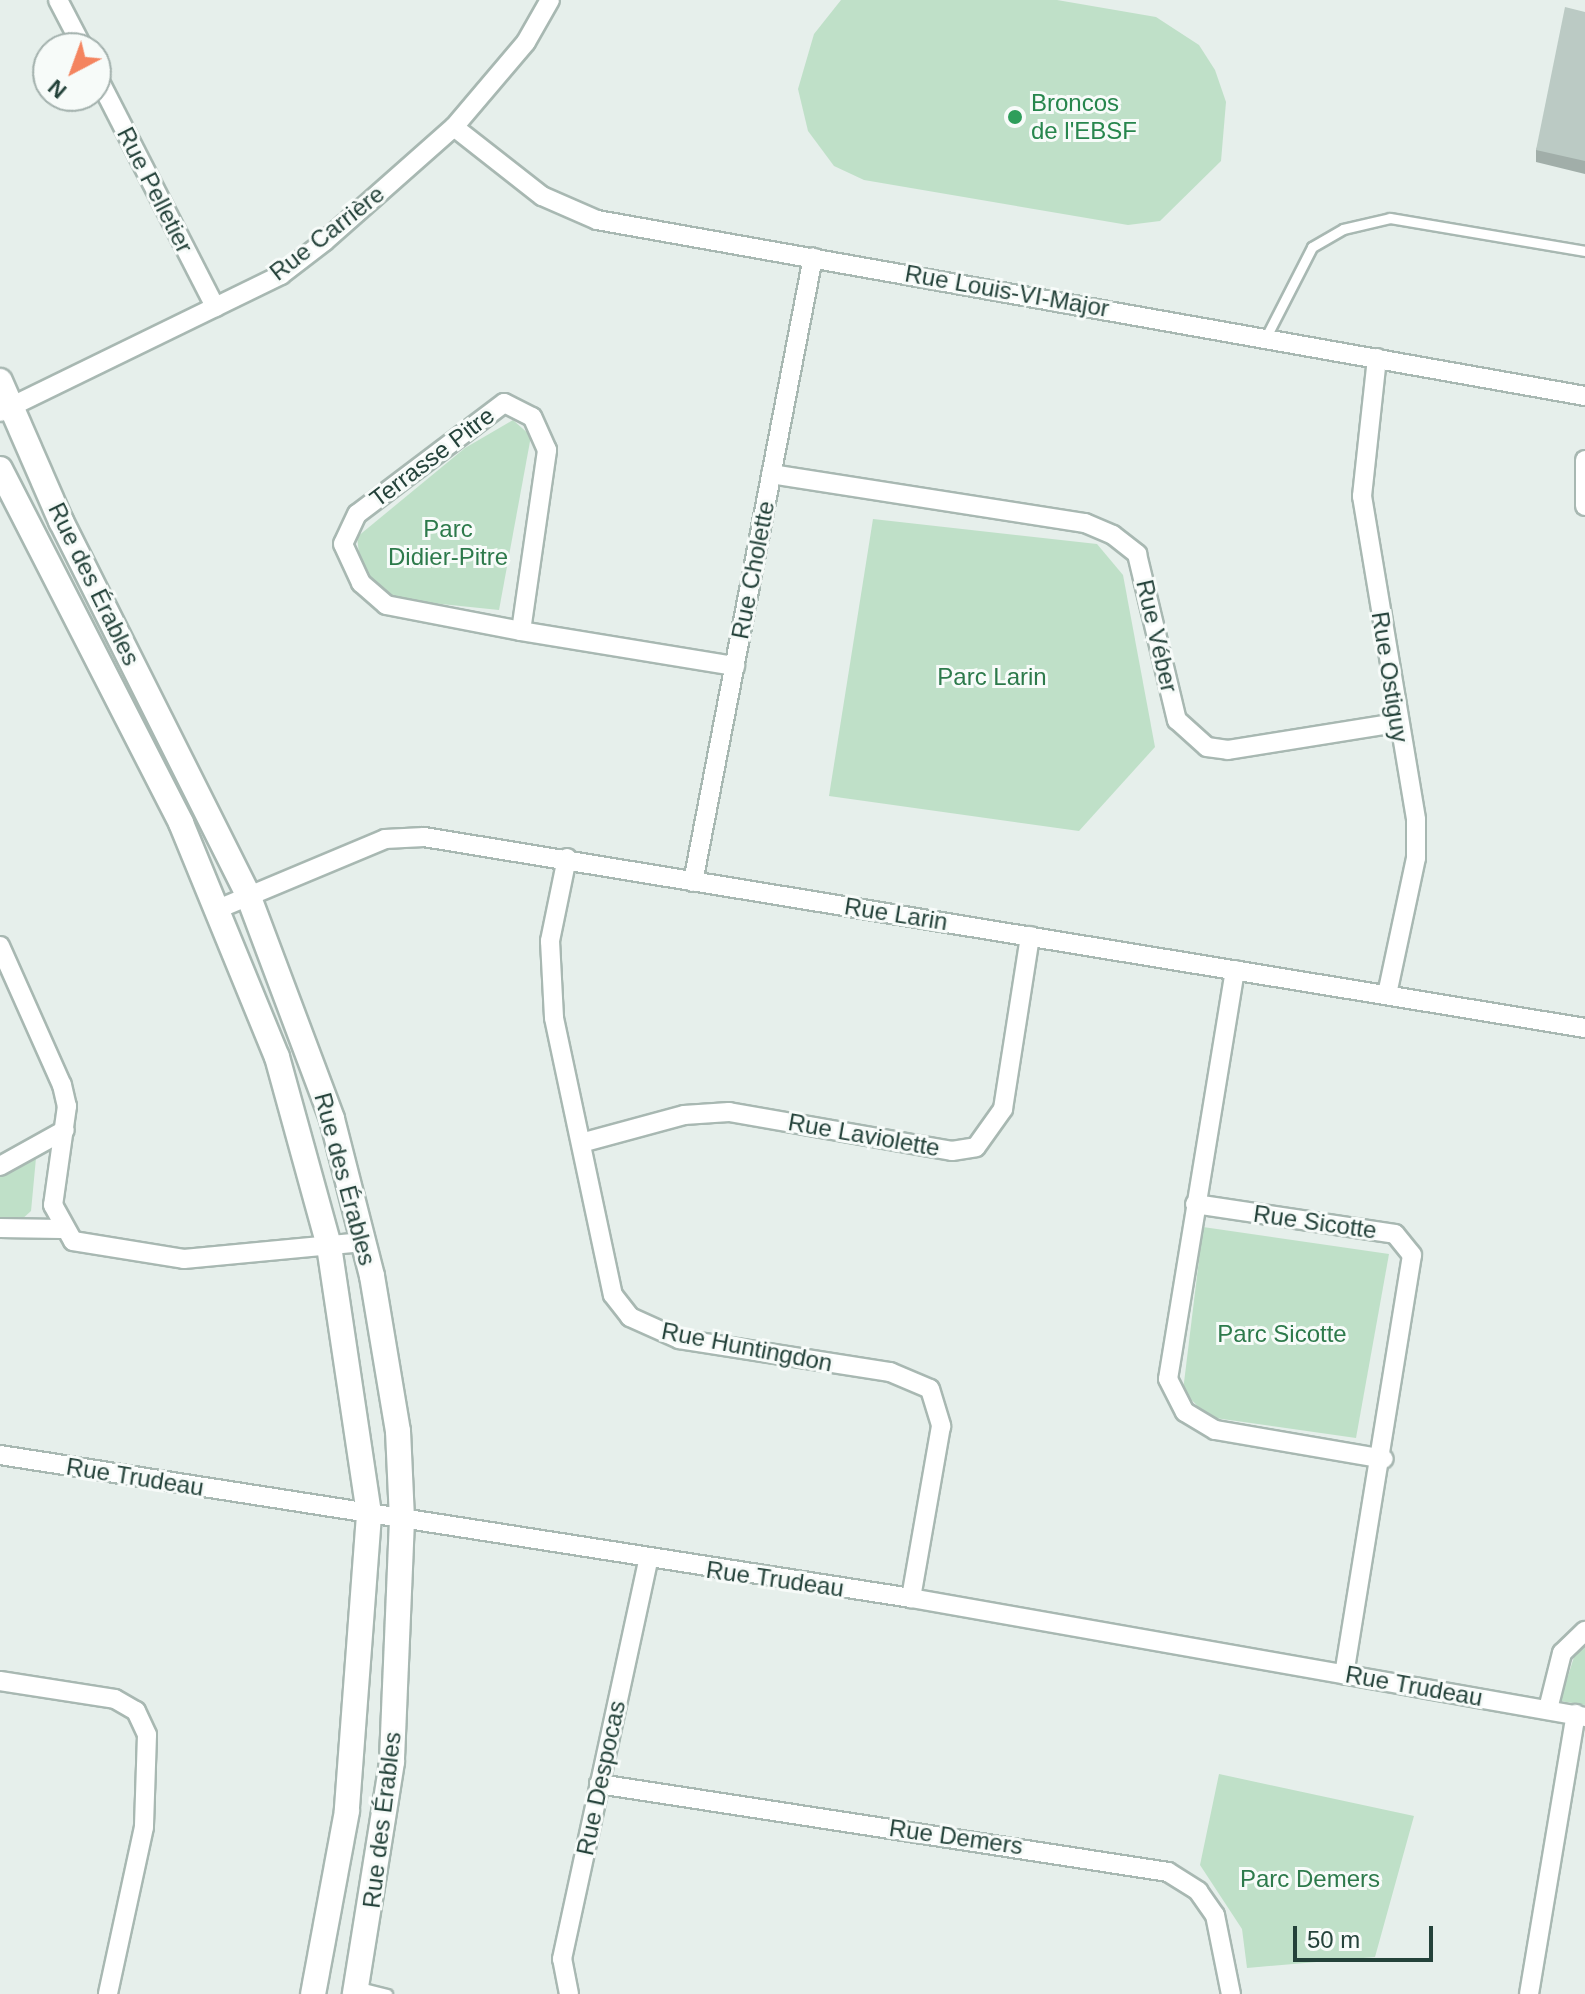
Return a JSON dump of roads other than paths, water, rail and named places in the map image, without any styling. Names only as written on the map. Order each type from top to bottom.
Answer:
[{"type":"street","points":[[58,0],[75,32]]},
{"type":"street","name":"Rue Carrière","points":[[6,409],[281,275],[325,241],[454,127],[526,42],[550,0]]},
{"type":"street","name":"Rue Pelletier","points":[[112,105],[215,307]]},
{"type":"street","name":"Rue Louis-VI-Major","points":[[454,127],[542,196],[597,220],[1585,396]]},
{"type":"street","name":"Rue Cholette","points":[[693,882],[813,257]]},
{"type":"street","name":"Rue Ostiguy","points":[[1377,358],[1362,496],[1396,723],[1416,820],[1416,858],[1387,994]]},
{"type":"street","name":"Rue des Érables","points":[[0,381],[6,409],[248,895],[332,1119],[363,1242],[398,1431],[402,1520],[392,1762],[355,1990]]},
{"type":"street","name":"Terrasse Pitre","points":[[521,631],[547,450],[532,417],[504,403],[357,514],[343,544],[361,583],[386,605],[521,631],[735,666]]},
{"type":"street","points":[[1585,460],[1585,506]]},
{"type":"street","name":"Rue des Érables","points":[[0,469],[181,823],[218,909],[277,1057],[329,1246],[369,1515],[347,1811],[313,1994]]},
{"type":"street","name":"Rue Véber","points":[[771,474],[1085,523],[1113,535],[1137,554],[1177,720],[1207,747],[1228,750],[1396,723]]},
{"type":"street","name":"Rue Larin","points":[[218,909],[385,839],[424,837],[567,858],[693,882],[1585,1028]]},
{"type":"street","name":"Rue Huntingdon","points":[[567,858],[550,979],[613,1295],[630,1317],[679,1339],[890,1372],[930,1389],[941,1426],[911,1598]]},
{"type":"street","name":"Rue Laviolette","points":[[581,1143],[684,1115],[729,1112],[952,1151],[976,1147],[1003,1109],[1030,936]]},
{"type":"street","points":[[0,946],[62,1085],[65,1130],[53,1205],[61,1229]]},
{"type":"street","points":[[1235,970],[1168,1360],[1168,1379],[1185,1412],[1215,1430],[1384,1459]]},
{"type":"street","points":[[0,1166],[65,1130]]},
{"type":"street","name":"Rue Sicotte","points":[[1195,1204],[1378,1231],[1408,1248],[1412,1281],[1384,1459],[1344,1675]]},
{"type":"street","points":[[0,1228],[61,1229],[89,1245],[184,1259],[363,1242]]},
{"type":"street","name":"Rue Trudeau","points":[[0,1455],[648,1560],[911,1598],[1580,1716]]},
{"type":"street","name":"Rue Despocas","points":[[569,1994],[562,1959],[648,1560]]},
{"type":"street","points":[[1548,1709],[1562,1653],[1585,1631]]},
{"type":"street","points":[[0,1681],[115,1699],[136,1711],[147,1735],[144,1827],[108,1994]]},
{"type":"street","points":[[1529,1994],[1580,1716]]},
{"type":"street","name":"Rue Demers","points":[[599,1784],[1168,1872],[1198,1891],[1215,1915],[1231,1994]]},
{"type":"lane","points":[[1266,337],[1312,247],[1343,229],[1390,218],[1585,251]]},
{"type":"lane","points":[[355,1990],[387,1994]]},
{"type":"place","name":"Broncos de l'EBSF","points":[[1015,117]]},
{"type":"park label","name":"Parc Didier-Pitre","points":[[448,543]]},
{"type":"park label","name":"Parc Larin","points":[[992,677]]},
{"type":"park label","name":"Parc Sicotte","points":[[1282,1334]]},
{"type":"park label","name":"Parc Demers","points":[[1310,1879]]}]
